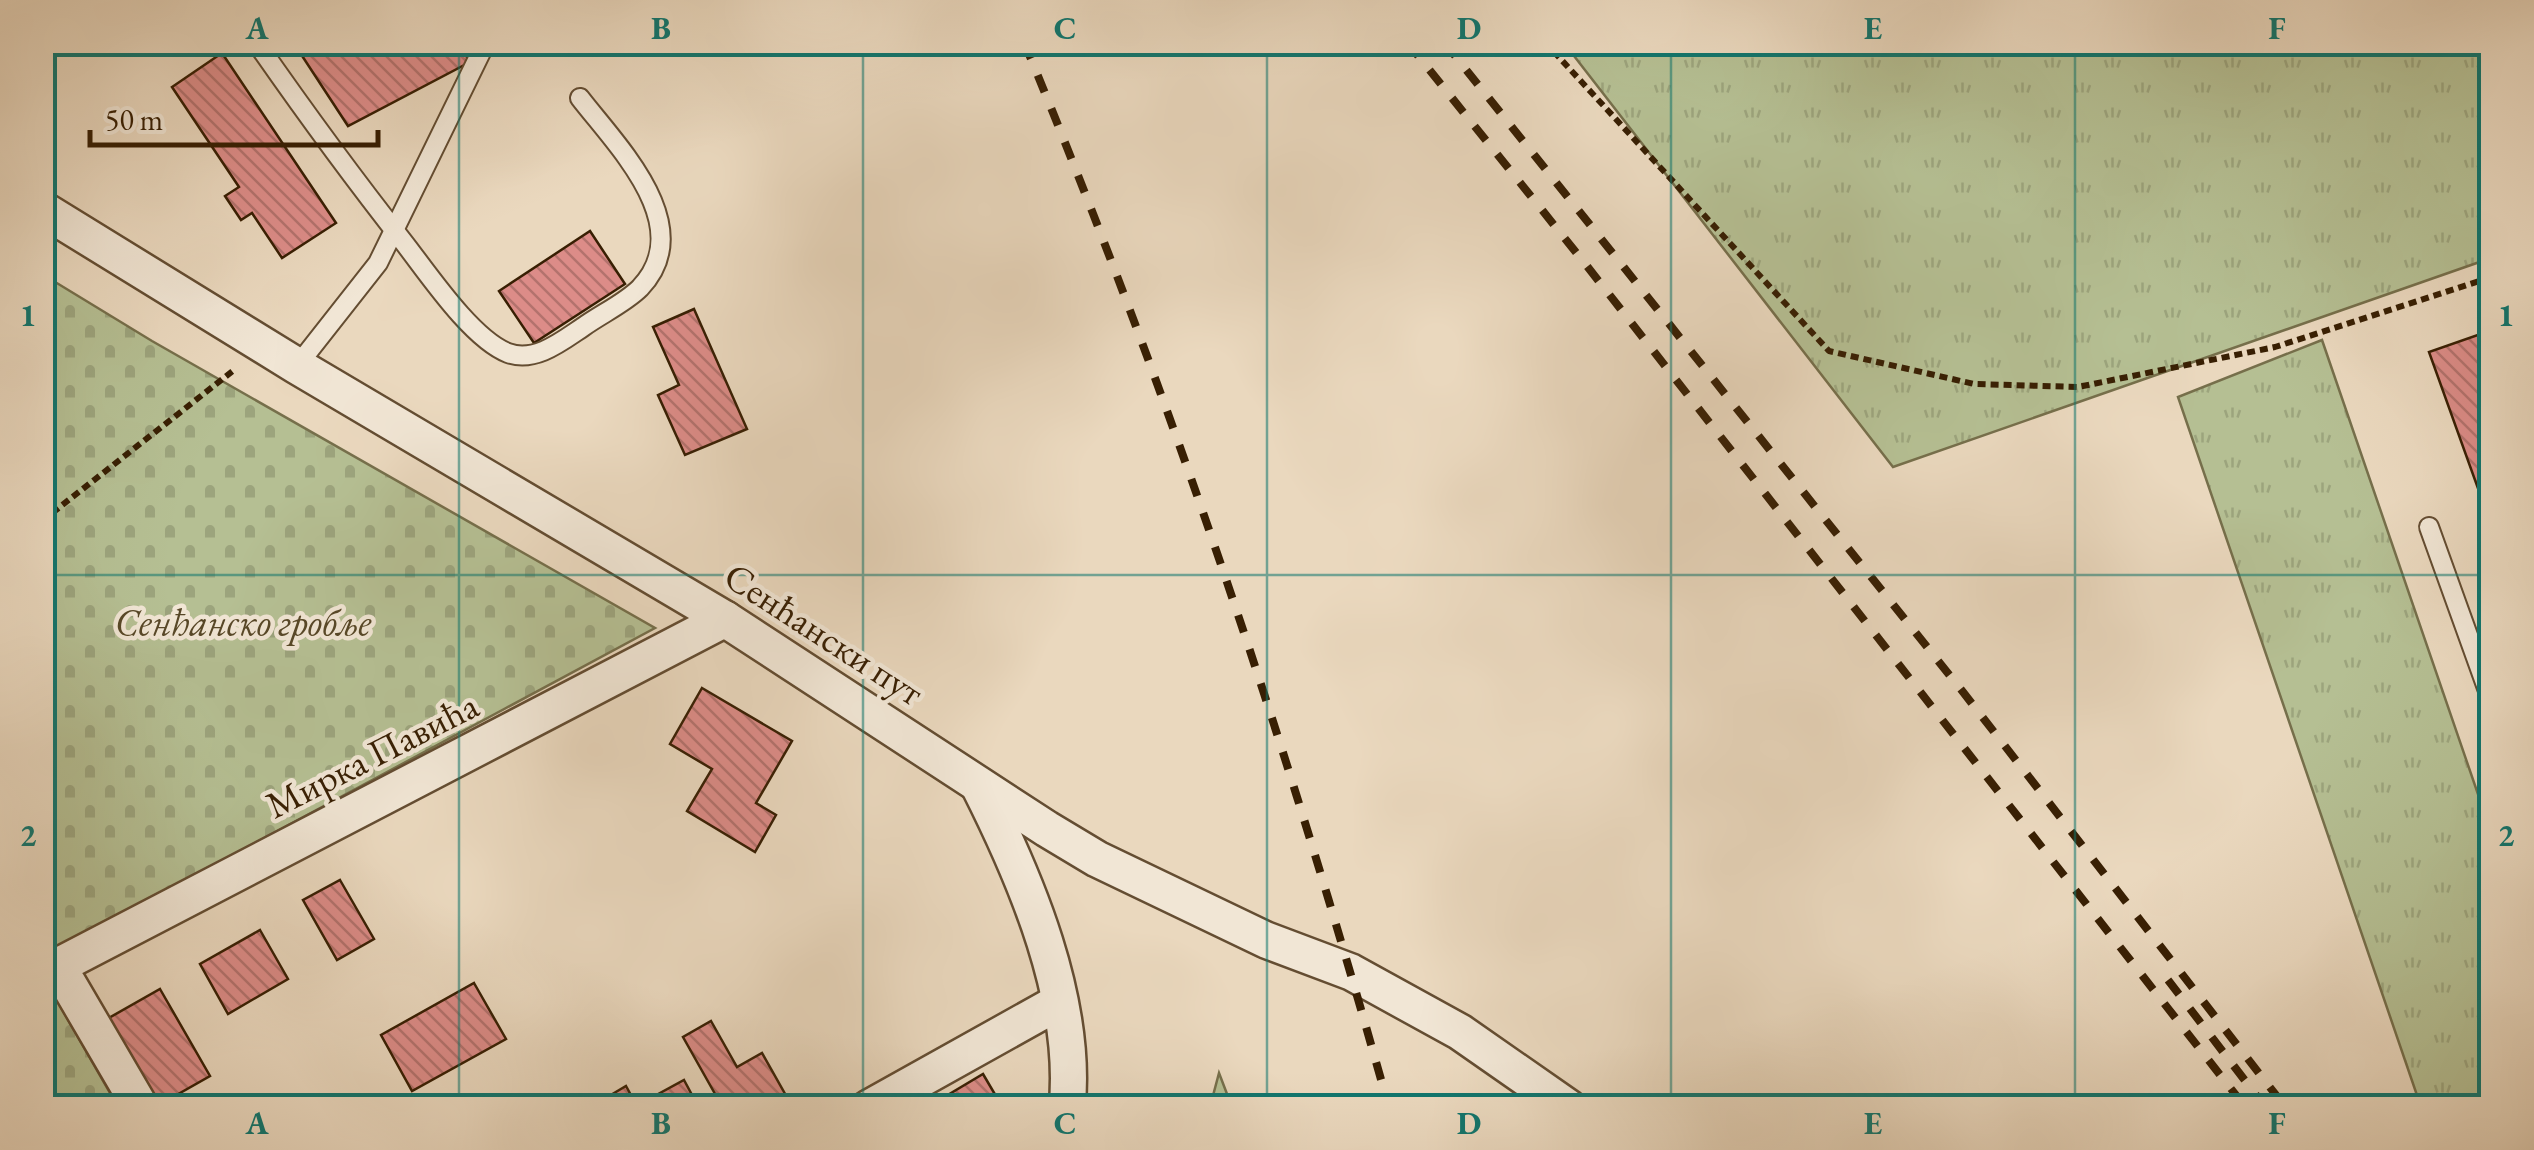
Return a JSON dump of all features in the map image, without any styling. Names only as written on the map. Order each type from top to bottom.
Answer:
[{"type":"street","name":"Сенћански пут","points":[[42,210],[725,619],[1097,859],[1266,940],[1351,972],[1460,1032],[1570,1108]]},
{"type":"street","name":"Мирка Павића","points":[[141,1108],[58,966],[725,619]]},
{"type":"street","points":[[978,785],[1010,847],[1040,928],[1071,1074],[1067,1108]]},
{"type":"street","points":[[869,1108],[1058,1002]]},
{"type":"lane","points":[[256,42],[318,133],[452,305],[494,345],[511,354],[530,356],[556,345],[640,288],[654,264],[660,242],[658,213],[650,190],[580,98]]},
{"type":"lane","points":[[297,366],[378,263],[486,42]]},
{"type":"lane","points":[[2429,527],[2492,702]]},
{"type":"path","points":[[1545,42],[1829,351],[1974,384],[2078,387],[2275,347],[2492,277]]},
{"type":"path","points":[[42,520],[264,346]]},
{"type":"green space","points":[[1564,43],[2491,43],[2491,258],[1893,467]]},
{"type":"green space","name":"Сенћанско гробље","points":[[42,274],[152,341],[655,628],[43,957]]},
{"type":"green space","points":[[2322,340],[2491,832],[2491,1107],[2421,1107],[2178,397]]},
{"type":"green space","points":[[43,976],[118,1107],[43,1107]]},
{"type":"green space","points":[[1219,1073],[1232,1107],[1210,1107]]},
{"type":"building","points":[[293,42],[458,42],[470,62],[348,126]]},
{"type":"building","points":[[222,53],[336,223],[282,258],[252,213],[241,220],[225,196],[239,187],[172,87]]},
{"type":"building","points":[[590,231],[625,284],[534,343],[499,291]]},
{"type":"building","points":[[694,309],[747,429],[685,455],[658,395],[679,385],[653,327]]},
{"type":"building","points":[[2492,330],[2492,490],[2480,494],[2429,352]]},
{"type":"building","points":[[702,688],[792,741],[756,803],[776,815],[755,852],[687,811],[712,769],[670,744]]},
{"type":"building","points":[[340,880],[374,939],[337,960],[303,900]]},
{"type":"building","points":[[260,930],[288,979],[228,1014],[200,964]]},
{"type":"building","points":[[474,983],[506,1039],[412,1091],[381,1035]]},
{"type":"building","points":[[160,989],[210,1076],[157,1106],[107,1019]]},
{"type":"building","points":[[711,1021],[737,1067],[762,1053],[793,1108],[723,1108],[683,1037]]},
{"type":"building","points":[[983,1074],[1003,1108],[926,1108]]},
{"type":"building","points":[[684,1080],[699,1108],[657,1108],[651,1098]]},
{"type":"building","points":[[626,1086],[638,1108],[589,1108]]},
{"type":"railway","points":[[1024,42],[1128,304],[1223,569],[1310,838],[1389,1108]]},
{"type":"railway","points":[[1407,42],[2246,1108]]},
{"type":"railway","points":[[1444,42],[1963,692],[2286,1108]]},
{"type":"railway","points":[[2168,980],[2266,1108]]}]
